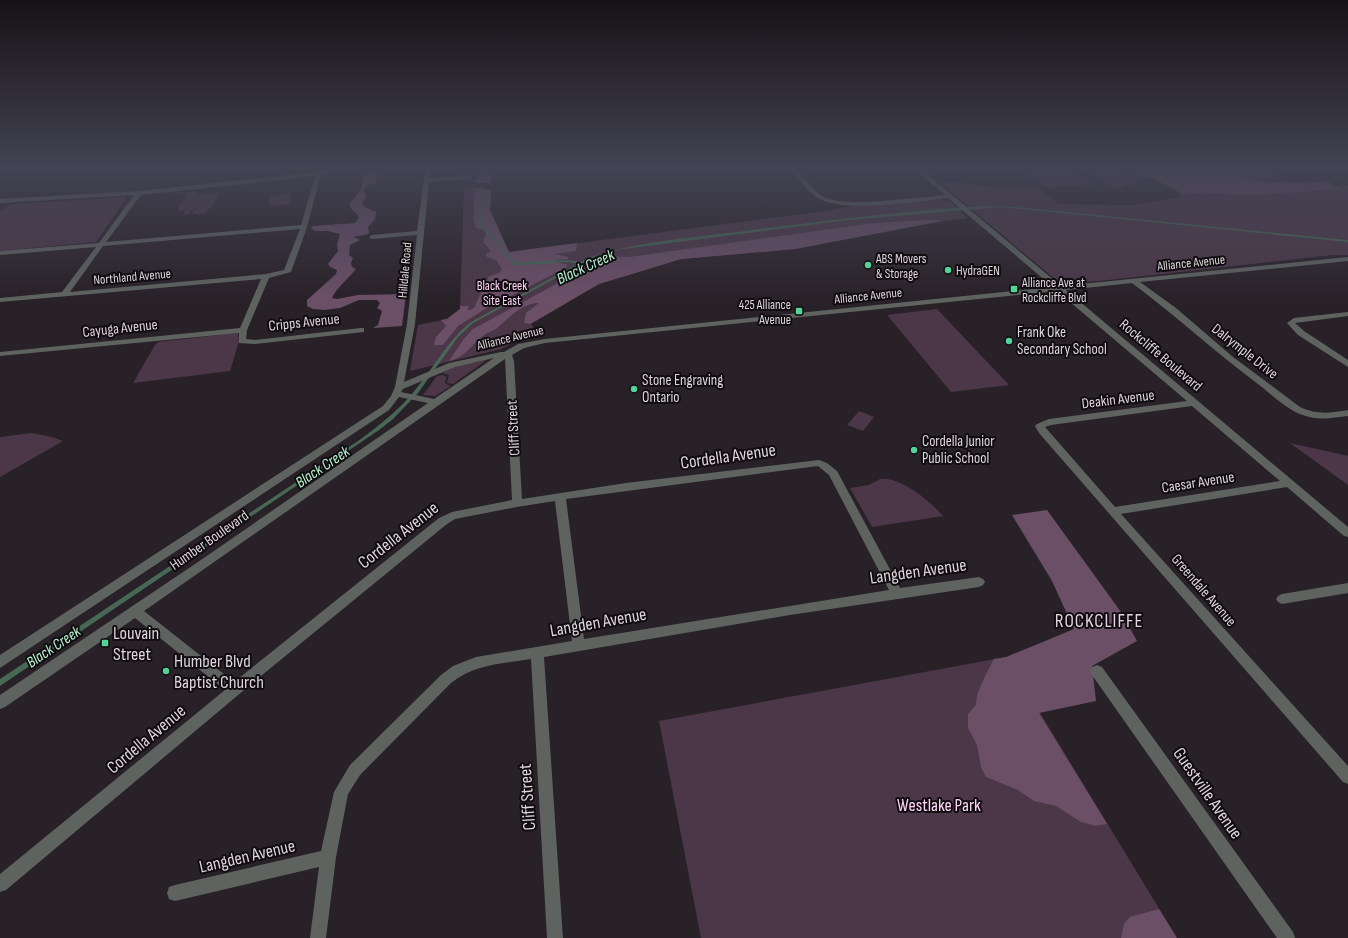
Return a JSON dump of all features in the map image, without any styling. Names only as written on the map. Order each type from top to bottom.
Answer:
[{"type":"street","points":[[64,294],[125,213]]},
{"type":"street","points":[[0,253],[304,227],[308,213]]},
{"type":"street","name":"Hilldale Road","points":[[411,324],[422,213]]},
{"type":"street","name":"Rockcliffe Boulevard","points":[[969,213],[1348,533]]},
{"type":"street","name":"Northland Avenue","points":[[0,300],[266,276],[287,272],[304,227]]},
{"type":"street","points":[[372,237],[420,233]]},
{"type":"street","name":"Alliance Avenue","points":[[400,392],[410,383],[462,362],[507,354],[521,346],[545,341],[1348,259]]},
{"type":"street","points":[[242,330],[266,276]]},
{"type":"street","name":"Dalrymple Drive","points":[[1134,281],[1173,310],[1230,359],[1296,409],[1308,415],[1321,417],[1348,413]]},
{"type":"street","points":[[1348,314],[1294,320],[1291,323],[1301,333],[1348,364]]},
{"type":"street","name":"Humber Boulevard","points":[[0,662],[386,408],[400,392],[411,324]]},
{"type":"street","name":"Cripps Avenue","points":[[242,330],[242,341],[250,342],[361,330]]},
{"type":"street","name":"Cayuga Avenue","points":[[0,354],[242,330]]},
{"type":"street","name":"Humber Boulevard","points":[[0,703],[507,354]]},
{"type":"street","name":"Cliff Street","points":[[507,354],[510,361],[517,503]]},
{"type":"street","points":[[400,392],[436,402]]},
{"type":"street","name":"Deakin Avenue","points":[[1045,424],[1195,403]]},
{"type":"street","name":"Greendale Avenue","points":[[1045,424],[1040,426],[1041,430],[1348,777]]},
{"type":"street","name":"Cordella Avenue","points":[[0,884],[235,690],[443,521],[452,516],[466,512],[560,496],[818,463],[833,473],[896,593]]},
{"type":"street","name":"Caesar Avenue","points":[[1113,511],[1288,483]]},
{"type":"street","points":[[560,496],[579,646]]},
{"type":"street","name":"Langden Avenue","points":[[318,938],[328,858],[341,792],[355,770],[458,670],[476,664],[537,653],[896,593],[979,582]]},
{"type":"street","points":[[1282,599],[1348,588]]},
{"type":"street","points":[[135,611],[235,690]]},
{"type":"street","name":"Cliff Street","points":[[537,653],[555,938]]},
{"type":"street","name":"Guestville Avenue","points":[[1097,671],[1287,938]]},
{"type":"street","name":"Langden Avenue","points":[[175,893],[328,858]]},
{"type":"green space","points":[[0,213],[116,213],[96,242],[0,251]]},
{"type":"green space","points":[[184,213],[190,213],[190,214],[183,215]]},
{"type":"green space","points":[[193,213],[205,213],[204,214]]},
{"type":"green space","points":[[355,213],[376,213],[375,219],[368,227],[369,233],[354,237],[360,240],[350,245],[349,255],[353,258],[351,263],[352,267],[356,269],[332,298],[337,299],[358,295],[406,294],[402,326],[373,328],[378,325],[382,311],[377,308],[380,303],[377,300],[359,300],[340,308],[325,310],[313,309],[307,306],[307,300],[336,274],[337,270],[330,267],[328,264],[338,251],[337,244],[340,234],[328,231],[315,231],[311,228],[313,226],[355,223],[359,217]]},
{"type":"green space","name":"Black Creek Site East","points":[[463,213],[491,213],[509,252],[812,213],[962,213],[968,218],[922,224],[795,249],[681,259],[599,284],[531,324],[537,333],[536,337],[519,340],[501,349],[410,371],[418,325],[447,319],[460,309]]},
{"type":"green space","points":[[474,213],[491,213],[509,252],[577,243],[576,251],[555,254],[568,257],[568,259],[553,262],[567,264],[567,267],[509,297],[498,301],[458,326],[443,345],[434,345],[436,337],[446,326],[441,320],[447,319],[460,309],[460,306],[469,306],[467,310],[474,308],[489,276],[499,273],[502,269],[496,260],[487,257],[486,254],[491,251],[483,242],[486,235],[484,230],[476,228]]},
{"type":"green space","points":[[976,213],[1348,213],[1348,255],[1333,255],[1099,281],[1063,283],[1056,280]]},
{"type":"green space","points":[[927,220],[943,221],[795,249],[681,259],[599,284],[530,324],[524,323],[526,313],[539,303],[521,308],[497,328],[485,335],[460,357],[449,361],[463,340],[473,329],[586,266],[610,256],[629,257],[874,223]]},
{"type":"green space","points":[[937,309],[1009,385],[951,392],[887,315]]},
{"type":"green space","points":[[238,333],[239,341],[230,371],[133,383],[158,342]]},
{"type":"green space","points":[[487,360],[453,384],[447,383],[449,375],[442,373],[456,366]]},
{"type":"green space","points":[[442,375],[447,377],[445,382],[446,384],[451,386],[435,396],[423,395],[437,376]]},
{"type":"green space","points":[[859,411],[874,417],[863,431],[847,425]]},
{"type":"green space","points":[[32,433],[63,441],[0,477],[0,437]]},
{"type":"green space","points":[[1290,443],[1348,456],[1348,485]]},
{"type":"green space","points":[[880,479],[888,479],[905,485],[923,497],[943,516],[872,527],[850,488],[869,485]]},
{"type":"green space","points":[[1047,510],[1121,612],[1137,641],[1092,666],[1096,701],[1039,713],[1107,824],[1096,826],[1081,822],[1056,806],[1034,801],[1018,790],[986,777],[981,767],[977,745],[968,728],[968,714],[976,705],[977,695],[994,659],[1006,657],[1074,629],[1052,581],[1012,515]]},
{"type":"green space","name":"Westlake Park","points":[[1006,657],[1177,938],[701,938],[659,721]]},
{"type":"green space","points":[[1159,909],[1177,938],[1121,938],[1124,924],[1130,917]]},
{"type":"water","points":[[906,213],[933,213],[849,220],[623,249],[607,253],[574,268],[473,323],[458,337],[418,393],[393,419],[379,430],[0,686],[0,679],[361,439],[390,416],[410,396],[456,336],[471,322],[588,258],[624,248],[643,244]]},
{"type":"water","points":[[1058,213],[1074,213],[1348,240],[1348,242]]},
{"type":"waterway","points":[[478,213],[482,217],[479,223],[492,237],[501,243],[501,249],[516,264],[543,262]]},
{"type":"waterway","points":[[543,262],[567,261],[576,262]]},
{"type":"waterway","points":[[535,263],[543,262]]},
{"type":"waterway","points":[[543,262],[552,262]]},
{"type":"waterway","name":"Black Creek","points":[[576,262],[581,263]]},
{"type":"waterway","name":"Black Creek","points":[[576,262],[580,263]]},
{"type":"place","name":"ABS Movers & Storage","points":[[868,265]]},
{"type":"place","name":"HydraGEN","points":[[948,270]]},
{"type":"place","name":"Alliance Ave at Rockcliffe Blvd","points":[[1014,289]]},
{"type":"place","name":"425 Alliance Avenue","points":[[799,311]]},
{"type":"place","name":"Frank Oke Secondary School","points":[[1009,341]]},
{"type":"place","name":"Stone Engraving Ontario","points":[[634,389]]},
{"type":"place","name":"Cordella Junior Public School","points":[[914,450]]},
{"type":"place","name":"Louvain Street","points":[[105,643]]},
{"type":"place","name":"Humber Blvd Baptist Church","points":[[166,671]]},
{"type":"district","name":"ROCKCLIFFE","points":[[1099,620]]}]
